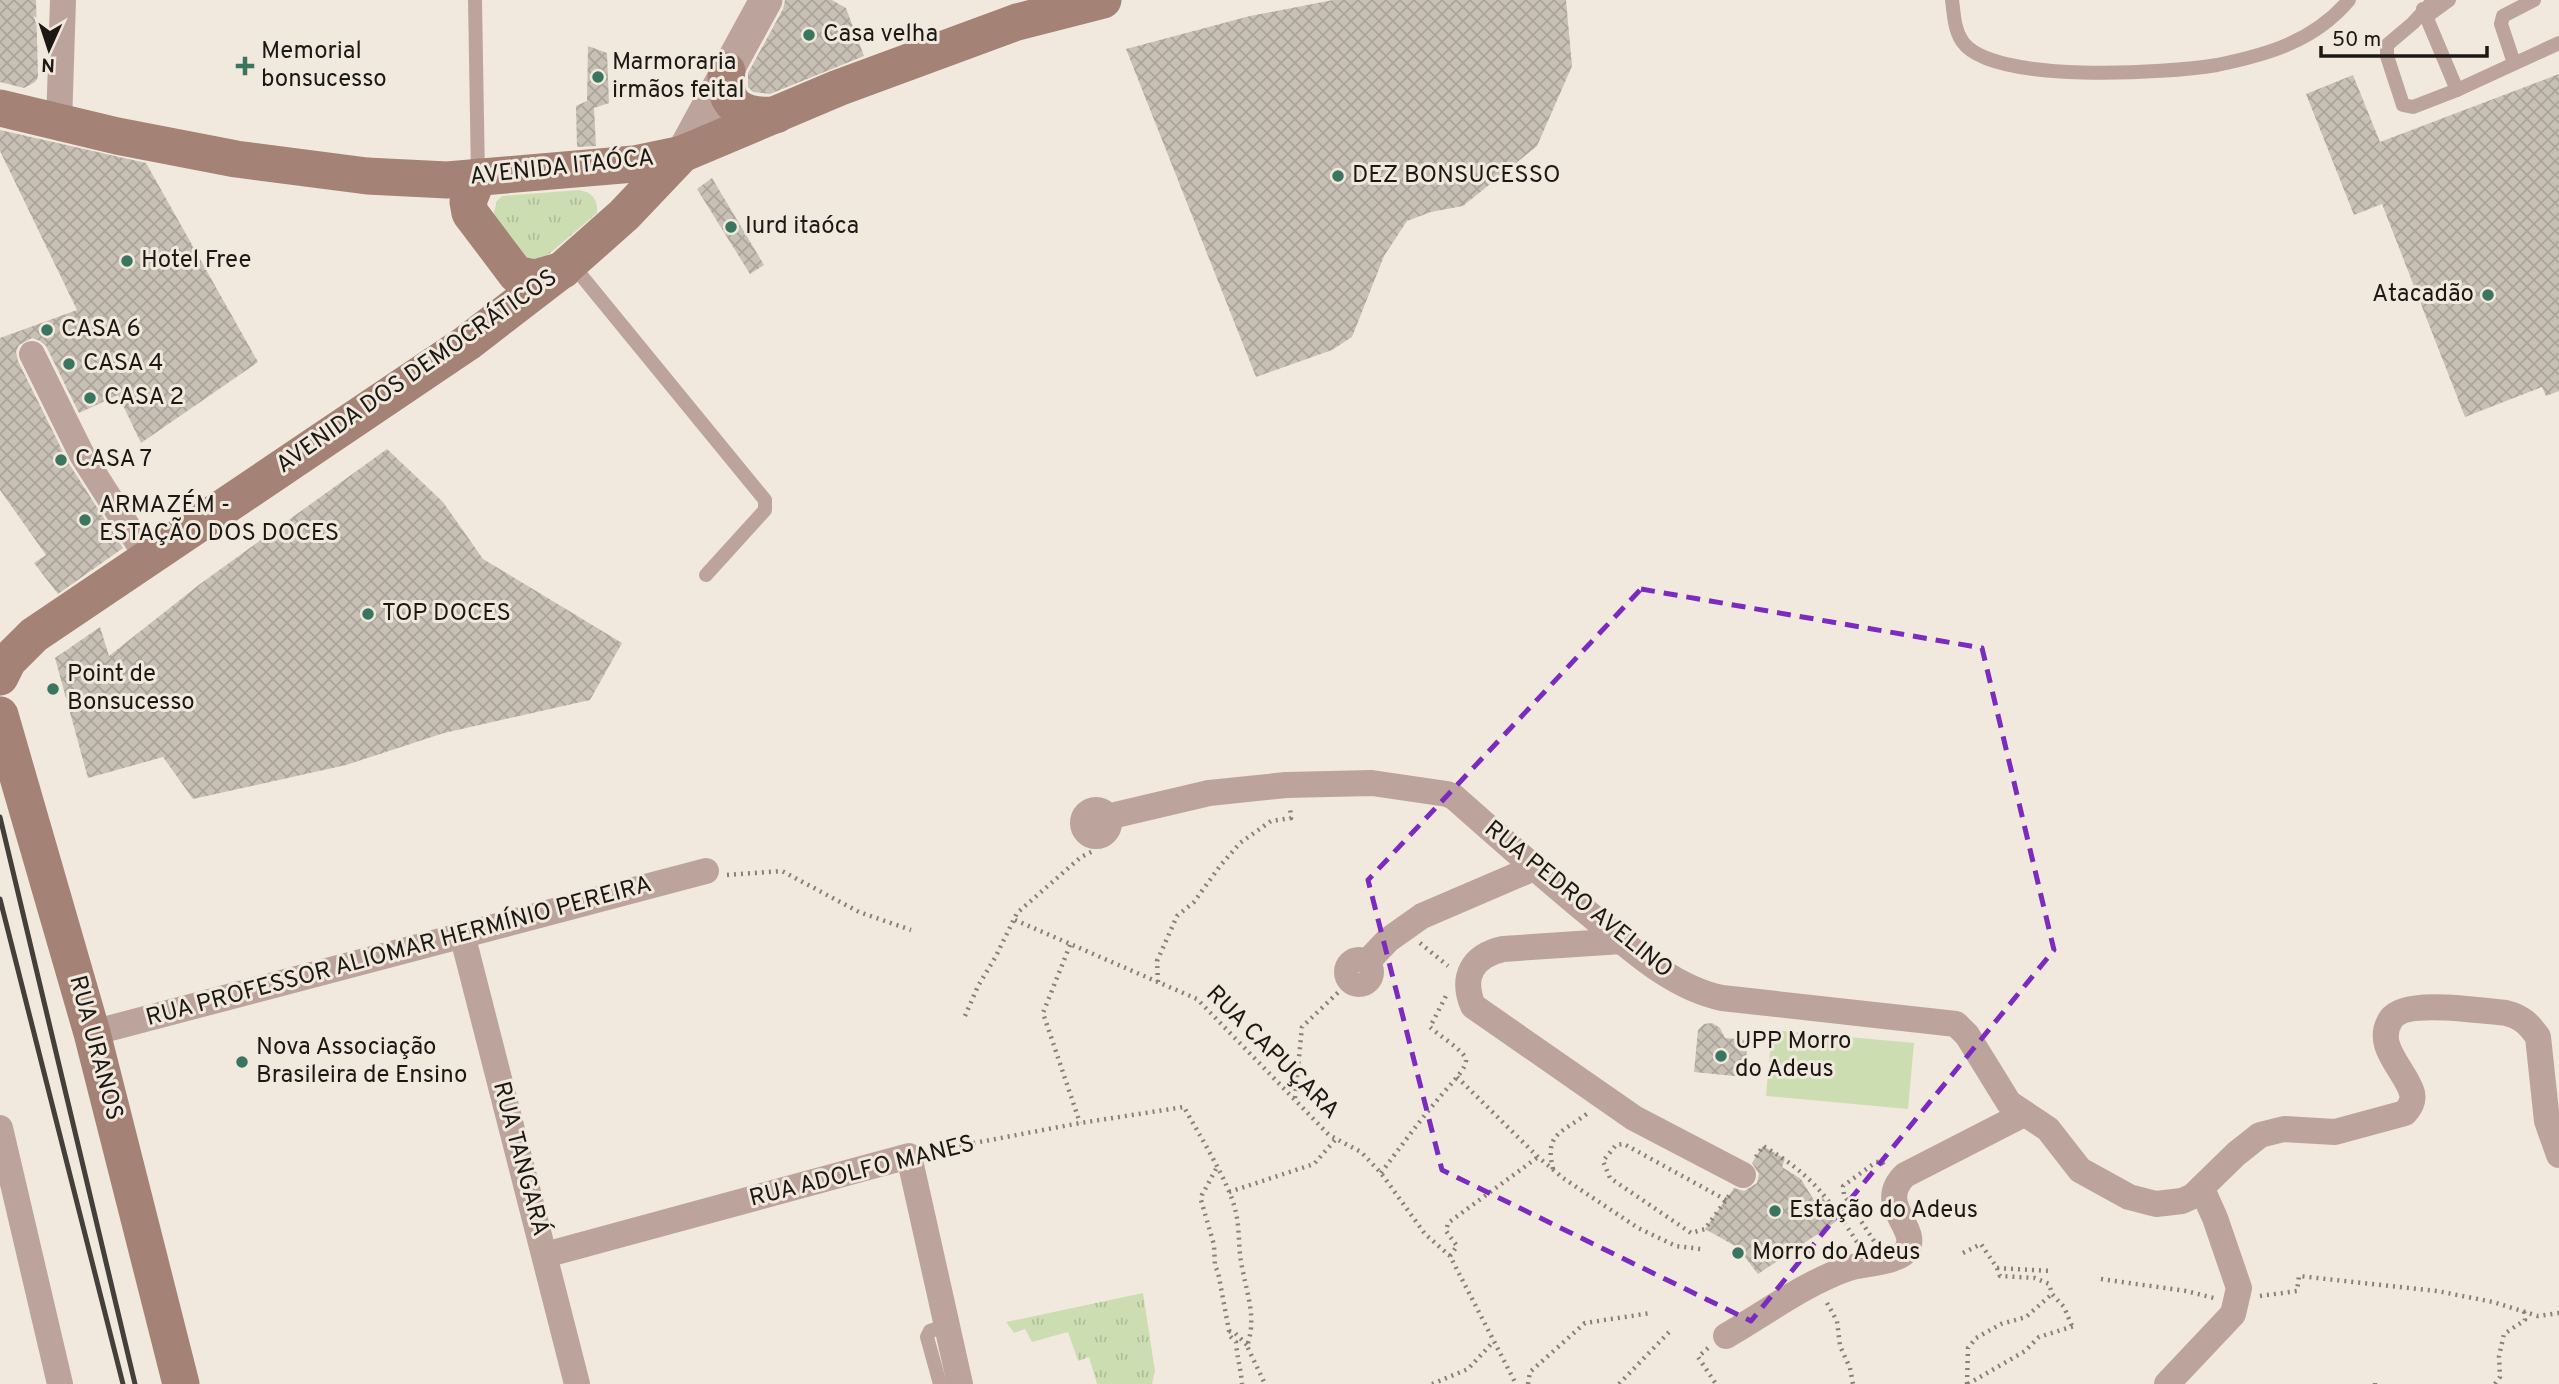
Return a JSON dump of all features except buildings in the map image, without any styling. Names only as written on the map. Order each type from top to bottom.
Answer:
[{"type":"main road","name":"AVENIDA ITAÓCA","points":[[0,108],[59,124],[224,156],[334,173],[416,180],[634,164],[682,154],[1014,11],[1103,0]]},
{"type":"main road","points":[[727,71],[726,89],[733,104],[753,116],[776,115]]},
{"type":"main road","name":"AVENIDA DOS DEMOCRÁTICOS","points":[[6,654],[467,343],[567,266],[624,215],[682,154]]},
{"type":"main road","points":[[478,177],[470,194],[470,213],[516,274],[535,278],[567,266]]},
{"type":"main road","name":"RUA URANOS","points":[[0,715],[92,1033],[181,1384]]},
{"type":"street","points":[[59,124],[63,0]]},
{"type":"street","name":"AVENIDA DOS DEMOCRÁTICOS","points":[[682,154],[766,0]]},
{"type":"street","points":[[32,355],[82,455],[147,557]]},
{"type":"street","name":"RUA PEDRO AVELINO","points":[[1103,826],[1209,793],[1286,785],[1372,783],[1425,789],[1454,797],[1622,941],[1672,977],[1706,994],[1956,1024],[1967,1035],[2009,1103],[2048,1129],[2080,1170],[2129,1197],[2156,1204],[2171,1203],[2193,1196],[2236,1154],[2260,1135],[2284,1129],[2335,1132],[2405,1113],[2412,1105],[2412,1093],[2392,1059],[2386,1038],[2390,1020],[2400,1010],[2415,1007],[2506,1013],[2521,1017],[2530,1026],[2538,1037],[2547,1121],[2559,1155]]},
{"type":"street","points":[[1359,971],[1388,940],[1422,916],[1534,868]]},
{"type":"street","name":"RUA PROFESSOR ALIOMAR HERMÍNIO PEREIRA","points":[[92,1033],[706,871]]},
{"type":"street","name":"RUA TANGARÁ","points":[[462,934],[577,1384]]},
{"type":"street","points":[[1622,941],[1503,949],[1481,957],[1469,975],[1467,992],[1472,1006],[1634,1118],[1744,1175]]},
{"type":"street","points":[[1726,1336],[1846,1269],[1900,1257],[1905,1253],[1909,1242],[1894,1205],[1897,1183],[1905,1175],[2024,1114]]},
{"type":"street","points":[[0,1128],[60,1384]]},
{"type":"street","points":[[909,1156],[960,1384]]},
{"type":"street","name":"RUA ADOLFO MANES","points":[[545,1255],[909,1156]]},
{"type":"street","points":[[2167,1384],[2233,1314],[2238,1299],[2239,1288],[2202,1189]]},
{"type":"lane","points":[[475,0],[478,177]]},
{"type":"lane","points":[[1952,0],[1954,23],[1962,43],[1978,54],[2001,63],[2046,72],[2149,72],[2217,65],[2290,44],[2336,15],[2349,0]]},
{"type":"lane","points":[[2449,0],[2424,12],[2386,45],[2403,105],[2413,107],[2457,90],[2559,43]]},
{"type":"lane","points":[[2514,64],[2501,24],[2502,16],[2534,0]]},
{"type":"lane","points":[[2424,12],[2457,90]]},
{"type":"lane","points":[[567,266],[765,500],[765,510],[706,575]]},
{"type":"lane","points":[[940,1384],[927,1337],[930,1331],[946,1326]]},
{"type":"path","points":[[1158,982],[1157,961],[1177,916],[1195,902],[1240,843],[1270,821],[1291,818]]},
{"type":"path","points":[[965,1016],[1017,913],[1081,857],[1093,851],[1103,826]]},
{"type":"path","points":[[706,871],[718,875],[782,871],[859,912],[911,930]]},
{"type":"path","name":"RUA CAPUÇARA","points":[[1015,920],[1197,999],[1329,1136],[1361,1152],[1381,1173],[1425,1234],[1450,1255],[1516,1384]]},
{"type":"path","points":[[1381,1173],[1465,1064],[1464,1056],[1430,1027],[1445,997],[1469,975],[1447,966],[1403,928]]},
{"type":"path","points":[[1070,945],[1043,1013],[1080,1123]]},
{"type":"path","points":[[1295,1098],[1303,1027],[1359,971]]},
{"type":"path","points":[[1457,1077],[1553,1170],[1638,1228],[1676,1246],[1701,1249]]},
{"type":"path","points":[[1553,1170],[1550,1143],[1607,1099]]},
{"type":"path","name":"RUA ADOLFO MANES","points":[[909,1156],[1080,1123],[1184,1107],[1216,1169]]},
{"type":"path","points":[[1229,1192],[1314,1164],[1336,1139]]},
{"type":"path","points":[[1691,1233],[1610,1178],[1603,1161],[1616,1145],[1624,1144],[1726,1200]]},
{"type":"path","points":[[1763,1146],[1802,1171],[1819,1187],[1864,1251]]},
{"type":"path","points":[[1450,1255],[1457,1246],[1446,1231],[1448,1223],[1538,1157]]},
{"type":"path","points":[[1877,1247],[1844,1195],[1843,1186],[1879,1161],[1897,1183]]},
{"type":"path","points":[[1216,1169],[1236,1212],[1241,1264],[1251,1307],[1253,1332],[1247,1346]]},
{"type":"path","points":[[1216,1169],[1201,1200],[1214,1245],[1215,1266],[1229,1331],[1236,1342],[1242,1384]]},
{"type":"path","points":[[1963,1253],[1981,1244],[2000,1276],[2035,1278],[2049,1284],[2052,1294],[2064,1307],[2073,1326],[2039,1337],[2025,1351],[1968,1384]]},
{"type":"path","points":[[1997,1268],[2051,1271]]},
{"type":"path","points":[[2101,1279],[2186,1291],[2224,1301],[2297,1291],[2299,1276],[2437,1291],[2493,1302],[2538,1315],[2559,1313]]},
{"type":"path","points":[[1817,1283],[1837,1321],[1840,1346],[1850,1368],[1853,1384]]},
{"type":"path","points":[[1968,1384],[1968,1348],[1976,1338],[2001,1324],[2026,1317],[2052,1294]]},
{"type":"path","points":[[2495,1384],[2500,1377],[2499,1356],[2504,1334],[2525,1320],[2524,1311]]},
{"type":"path","points":[[1528,1384],[1530,1372],[1585,1323],[1651,1313]]},
{"type":"path","points":[[1619,1384],[1672,1329]]},
{"type":"path","points":[[1229,1331],[1235,1333],[1247,1346],[1265,1384]]},
{"type":"path","points":[[1716,1384],[1698,1357],[1726,1336]]},
{"type":"path","points":[[1432,1384],[1468,1369],[1494,1341]]},
{"type":"highlighted area","points":[[1641,589],[1982,648],[2054,950],[1751,1321],[1442,1170],[1368,880]]},
{"type":"green space","points":[[579,190],[593,197],[597,213],[542,260],[530,262],[493,215],[497,201],[502,196]]},
{"type":"green space","points":[[1772,1030],[1914,1043],[1908,1109],[1766,1096]]},
{"type":"green space","points":[[1143,1293],[1155,1371],[1152,1384],[1097,1384],[1089,1357],[1078,1361],[1068,1332],[1032,1342],[1025,1329],[1014,1333],[1006,1322]]},
{"type":"railway","points":[[0,817],[135,1384]]},
{"type":"railway","points":[[0,899],[123,1384]]},
{"type":"place","name":"Casa velha","points":[[809,35]]},
{"type":"place","name":"Memorial bonsucesso","points":[[245,66]]},
{"type":"place","name":"Marmoraria irmãos feital","points":[[598,77]]},
{"type":"place","name":"DEZ BONSUCESSO","points":[[1338,176]]},
{"type":"place","name":"Iurd itaóca","points":[[731,227]]},
{"type":"place","name":"Hotel Free","points":[[127,261]]},
{"type":"place","name":"Atacadão","points":[[2488,295]]},
{"type":"place","name":"CASA 6","points":[[47,330]]},
{"type":"place","name":"CASA 4","points":[[69,364]]},
{"type":"place","name":"CASA 2","points":[[90,398]]},
{"type":"place","name":"CASA 7","points":[[61,460]]},
{"type":"place","name":"ARMAZÉM - ESTAÇÃO DOS DOCES","points":[[85,520]]},
{"type":"place","name":"TOP DOCES","points":[[368,614]]},
{"type":"place","name":"Point de Bonsucesso","points":[[53,689]]},
{"type":"place","name":"UPP Morro do Adeus","points":[[1721,1056]]},
{"type":"place","name":"Nova Associação Brasileira de Ensino","points":[[242,1062]]},
{"type":"place","name":"Estação do Adeus","points":[[1775,1211]]},
{"type":"place","name":"Morro do Adeus","points":[[1738,1253]]}]
